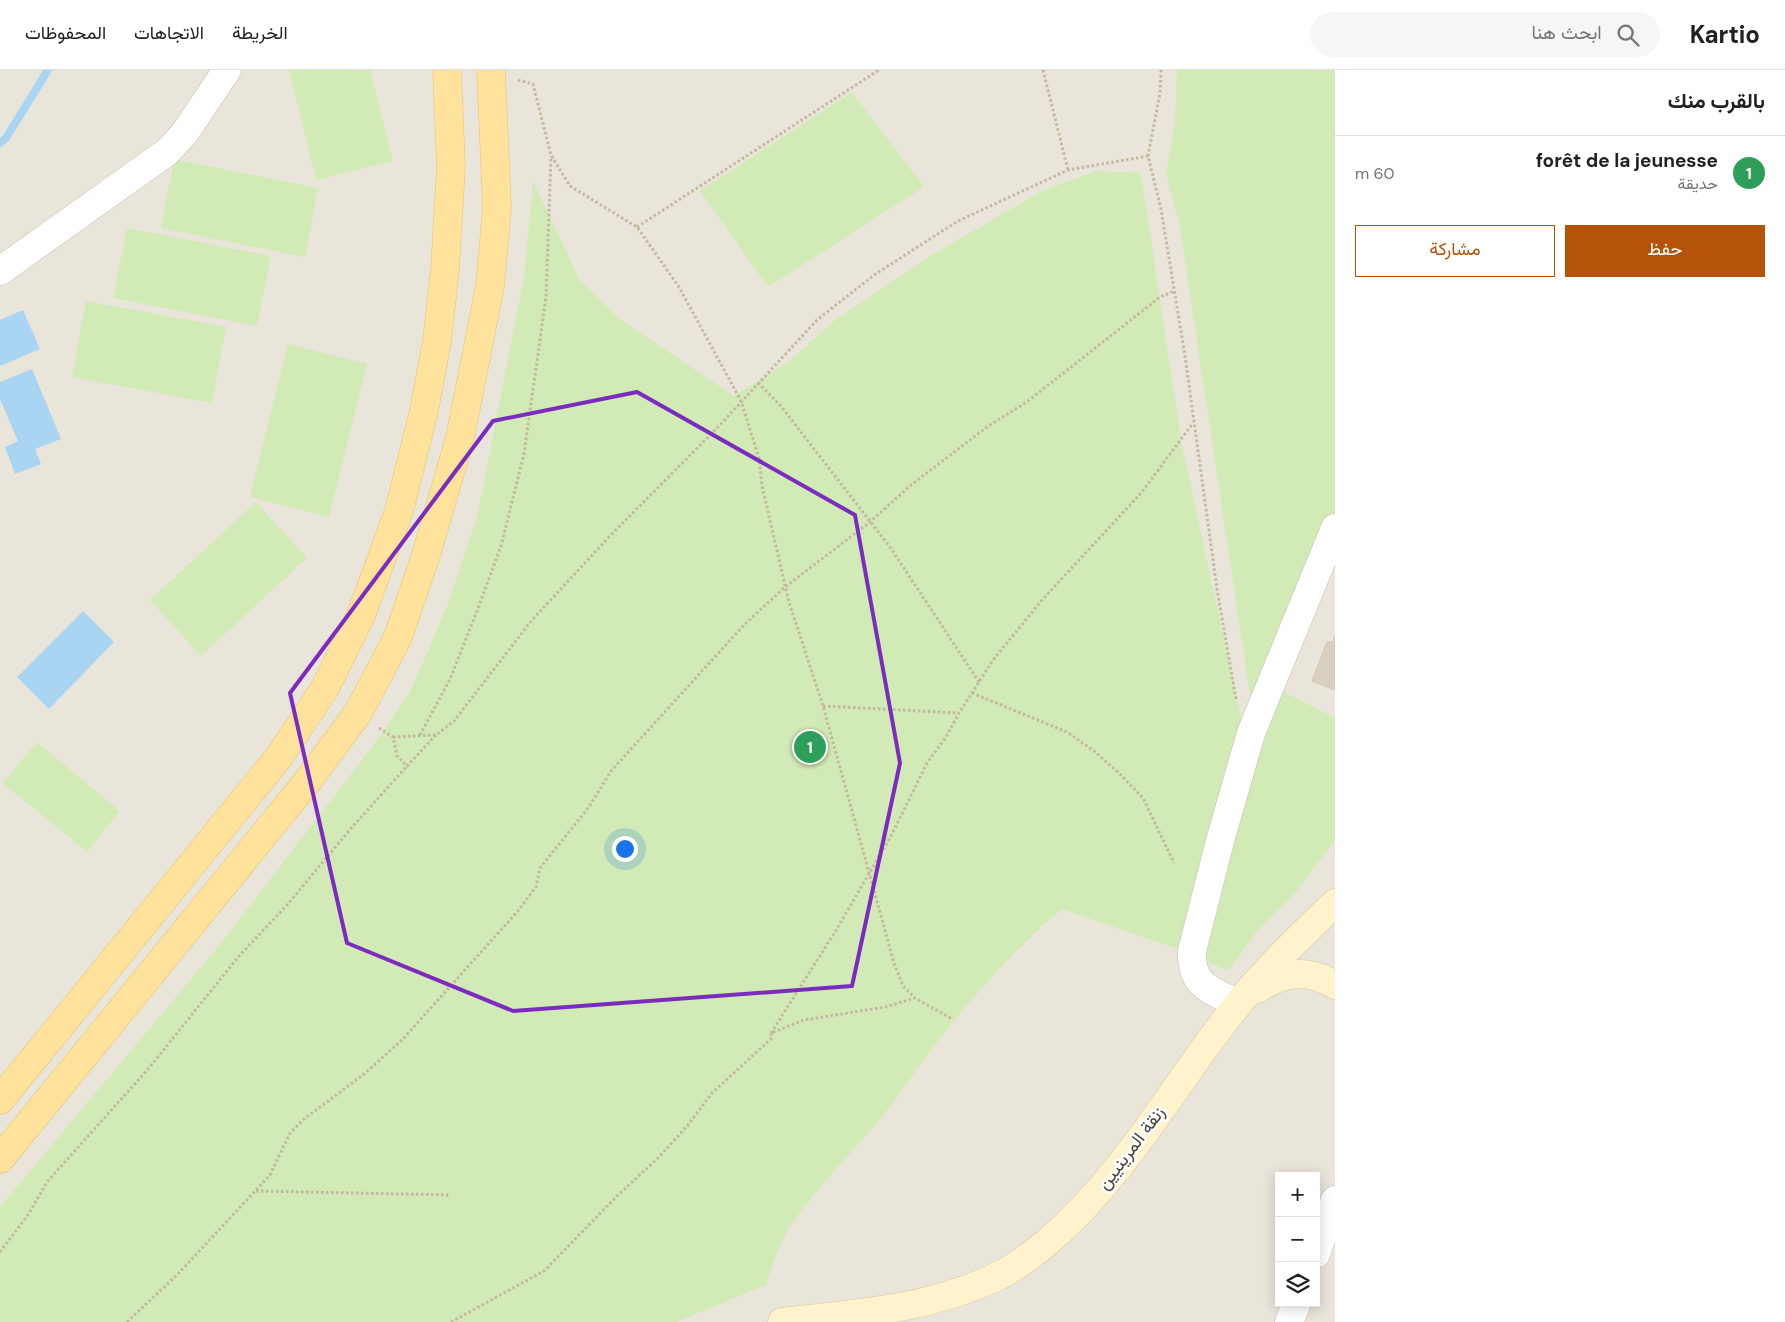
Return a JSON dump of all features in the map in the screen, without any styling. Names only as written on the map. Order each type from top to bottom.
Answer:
[{"type":"main road","points":[[0,1100],[279,757],[325,688],[361,614],[399,511],[424,411],[437,341],[445,270],[451,167],[447,70]]},
{"type":"main road","points":[[3,1150],[306,783],[358,713],[398,637],[426,555],[460,438],[490,286],[497,208],[491,71]]},
{"type":"main road","name":"زنقة المرينيين","points":[[782,1322],[877,1318],[962,1291],[1000,1276],[1033,1254],[1094,1198],[1240,1001],[1281,955],[1335,903]]},
{"type":"main road","points":[[1240,1001],[1274,978],[1294,973],[1315,975],[1335,985]]},
{"type":"street","points":[[0,271],[167,152],[184,134],[227,70]]},
{"type":"street","points":[[1240,1001],[1201,985],[1192,965],[1192,951],[1220,841],[1251,732],[1335,528]]},
{"type":"street","points":[[1320,1243],[1335,1200]]},
{"type":"street","points":[[1289,1322],[1296,1307]]},
{"type":"path","points":[[638,227],[879,70]]},
{"type":"path","points":[[1043,70],[1068,170]]},
{"type":"path","points":[[1161,70],[1160,93],[1148,156],[1161,209],[1217,588],[1237,702]]},
{"type":"path","points":[[420,735],[450,678],[500,546],[524,454],[546,297],[551,155],[533,84],[491,71]]},
{"type":"path","points":[[551,155],[570,186],[638,227],[679,287],[741,401],[759,458],[762,486],[785,587],[823,706],[870,870],[894,963],[903,986],[915,998],[952,1019]]},
{"type":"path","points":[[0,1252],[28,1215],[47,1182],[149,1068],[239,956],[288,904],[406,766],[436,735],[454,721],[532,620],[609,537],[720,425],[817,320],[874,275],[958,221],[1068,170],[1148,156]]},
{"type":"path","points":[[127,1322],[177,1275],[270,1175],[290,1134],[304,1119],[363,1075],[402,1040],[518,911],[536,887],[540,868],[589,807],[611,771],[744,625],[785,587],[870,522],[911,486],[987,427],[1028,401],[1160,297],[1174,291]]},
{"type":"path","points":[[758,383],[780,405],[890,547],[979,682]]},
{"type":"path","points":[[451,1322],[544,1270],[617,1196],[659,1158],[688,1125],[712,1093],[772,1038],[771,1033],[835,932],[911,798],[927,763],[946,737],[993,660],[1042,600],[1142,492],[1193,423]]},
{"type":"path","points":[[972,693],[1066,732],[1094,752],[1143,798],[1174,863]]},
{"type":"path","points":[[823,706],[959,713]]},
{"type":"path","points":[[384,732],[393,737],[436,735]]},
{"type":"path","points":[[393,737],[397,756],[406,766]]},
{"type":"path","points":[[771,1033],[804,1020],[885,1007],[915,998]]},
{"type":"path","points":[[255,1191],[450,1195]]},
{"type":"highlighted area","points":[[637,392],[855,515],[900,763],[852,986],[513,1011],[347,943],[290,693],[493,421]]},
{"type":"shaded area","points":[[0,70],[1335,70],[1335,1322],[0,1322]]},
{"type":"green space","points":[[289,70],[370,70],[393,161],[316,180]]},
{"type":"green space","points":[[1177,70],[1335,70],[1335,517],[1253,716],[1180,227],[1166,174],[1175,123]]},
{"type":"green space","points":[[852,92],[924,187],[768,287],[700,191]]},
{"type":"green space","points":[[174,159],[318,188],[305,257],[161,228]]},
{"type":"green space","points":[[1096,171],[1141,173],[1181,441],[1249,755],[1181,950],[1062,909],[1019,948],[979,991],[935,1045],[881,1118],[803,1208],[784,1237],[766,1285],[676,1322],[0,1322],[0,1207],[222,942],[378,739],[411,690],[448,604],[477,518],[524,277],[533,181],[579,279],[621,320],[734,396],[788,362],[834,321],[930,256],[1042,191]]},
{"type":"green space","points":[[127,228],[271,256],[257,326],[113,298]]},
{"type":"green space","points":[[86,301],[226,327],[212,403],[72,377]]},
{"type":"green space","points":[[288,344],[367,364],[329,517],[250,497]]},
{"type":"green space","points":[[256,502],[307,558],[201,656],[150,600]]},
{"type":"green space","points":[[1282,691],[1335,718],[1335,840],[1297,891],[1257,931],[1228,971],[1200,958],[1241,809]]},
{"type":"green space","points":[[37,742],[120,811],[87,852],[3,783]]},
{"type":"water","points":[[23,310],[40,349],[0,366],[0,320]]},
{"type":"water","points":[[32,369],[61,439],[35,449],[41,464],[15,474],[5,447],[18,441],[0,399],[0,382]]},
{"type":"water","points":[[83,611],[114,642],[49,709],[17,677]]},
{"type":"building","points":[[1335,636],[1335,690],[1312,681],[1327,642],[1333,642]]},
{"type":"waterway","points":[[0,143],[6,138],[48,70]]},
{"type":"place","name":"forêt de la jeunesse","points":[[810,747]]}]
